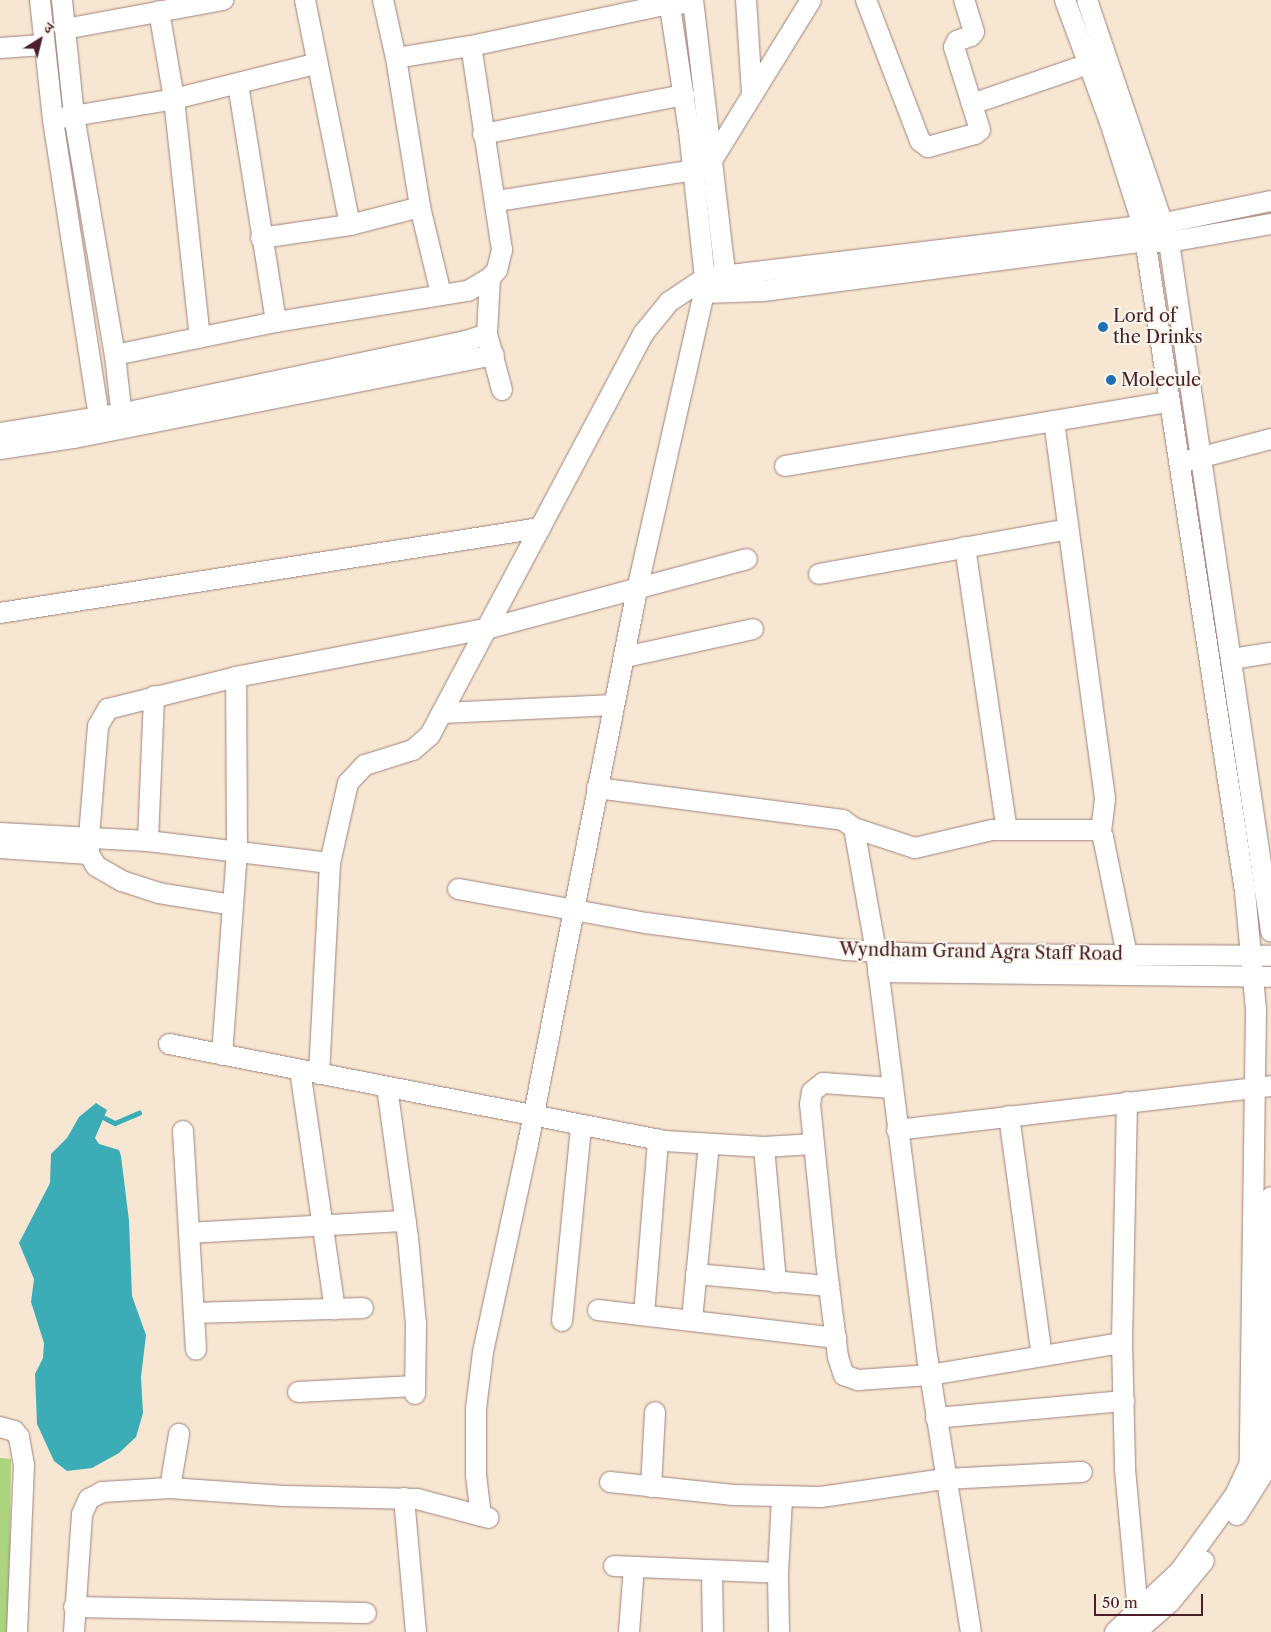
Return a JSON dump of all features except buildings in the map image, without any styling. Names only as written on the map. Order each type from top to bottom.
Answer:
[{"type":"street","points":[[40,0],[53,120],[100,425]]},
{"type":"street","points":[[62,0],[74,116],[115,355],[124,421]]},
{"type":"street","points":[[65,28],[223,0]]},
{"type":"street","points":[[305,0],[350,225]]},
{"type":"street","points":[[383,0],[396,58],[420,207],[441,294]]},
{"type":"street","points":[[746,0],[752,93]]},
{"type":"street","points":[[497,201],[703,166],[811,0]]},
{"type":"street","points":[[866,0],[922,144],[928,147],[978,133],[980,126],[954,47],[957,41],[971,36],[974,32],[964,0]]},
{"type":"street","points":[[1065,0],[1110,122],[1144,234],[1245,891],[1251,956],[1262,977],[1264,1345],[1269,1435],[1267,1456],[1261,1477],[1236,1517],[1187,1584],[1140,1622],[1116,1632]]},
{"type":"street","points":[[1087,0],[1167,233],[1203,458],[1271,931]]},
{"type":"street","points":[[74,1632],[74,1607],[82,1514],[89,1499],[102,1492],[170,1488],[284,1496],[404,1498],[440,1503],[485,1517],[476,1476],[476,1409],[483,1352],[575,911],[637,590],[705,286],[703,166],[693,2],[669,2],[471,46],[396,58]]},
{"type":"street","points":[[669,2],[684,95],[703,166],[726,284]]},
{"type":"street","points":[[159,12],[174,99],[200,338]]},
{"type":"street","points":[[0,48],[44,45]]},
{"type":"street","points":[[115,355],[276,322],[474,289],[490,278],[497,270],[502,250],[497,201],[483,134],[471,46]]},
{"type":"street","points":[[53,120],[174,99],[318,63]]},
{"type":"street","points":[[972,104],[1077,68]]},
{"type":"street","points":[[238,84],[261,238],[276,322]]},
{"type":"street","points":[[483,134],[684,95]]},
{"type":"street","points":[[1167,233],[1271,201]]},
{"type":"street","points":[[261,238],[350,225],[420,207]]},
{"type":"street","points":[[335,1309],[324,1225],[310,1072],[330,863],[348,783],[365,765],[413,750],[423,744],[442,713],[643,334],[669,302],[705,286],[726,284],[763,291],[1144,234],[1271,224]]},
{"type":"street","points":[[490,278],[487,334],[502,390]]},
{"type":"street","points":[[124,421],[466,341],[487,334]]},
{"type":"street","points":[[0,449],[100,425],[494,355]]},
{"type":"street","points":[[786,466],[1169,402]]},
{"type":"street","points":[[1054,421],[1105,798],[1101,833],[1127,955]]},
{"type":"street","points":[[0,434],[100,425]]},
{"type":"street","points":[[1179,463],[1271,439]]},
{"type":"street","points":[[0,613],[540,528]]},
{"type":"street","points":[[819,574],[1068,529]]},
{"type":"street","points":[[965,547],[1007,830]]},
{"type":"street","points":[[233,905],[160,893],[122,881],[96,866],[89,845],[99,720],[108,710],[154,696],[236,677],[486,629],[747,559]]},
{"type":"street","points":[[625,657],[752,629]]},
{"type":"street","points":[[1232,659],[1271,653]]},
{"type":"street","points":[[222,1055],[237,850],[236,677]]},
{"type":"street","points":[[148,842],[154,696]]},
{"type":"street","points":[[442,713],[614,705]]},
{"type":"street","points":[[598,788],[843,820],[854,828],[915,848],[975,833],[1007,830],[1093,828],[1101,833]]},
{"type":"street","points":[[854,828],[876,952],[897,1130],[936,1418],[971,1632]]},
{"type":"street","points":[[0,833],[89,845]]},
{"type":"street","points":[[0,848],[148,842],[237,850],[330,863]]},
{"type":"street","name":"Wyndham Grand Agra Staff Road","points":[[458,889],[575,911],[835,949],[876,952],[1271,956]]},
{"type":"street","points":[[878,972],[1262,977]]},
{"type":"street","points":[[169,1044],[387,1087],[532,1113],[581,1127],[658,1140],[709,1145],[764,1147],[814,1144]]},
{"type":"street","points":[[892,1088],[823,1083],[817,1086],[810,1104],[829,1286],[836,1338],[844,1375],[850,1380],[930,1375],[1122,1343]]},
{"type":"street","points":[[298,1392],[415,1390],[416,1324],[406,1221],[387,1087]]},
{"type":"street","points":[[897,1130],[1264,1087]]},
{"type":"street","points":[[1127,1102],[1122,1343],[1125,1469],[1140,1622]]},
{"type":"street","points":[[1009,1116],[1042,1356]]},
{"type":"street","points":[[562,1321],[581,1127]]},
{"type":"street","points":[[183,1131],[196,1350]]},
{"type":"street","points":[[644,1315],[658,1140]]},
{"type":"street","points":[[692,1320],[709,1145]]},
{"type":"street","points":[[764,1147],[776,1282]]},
{"type":"street","points":[[1140,1622],[1206,1538],[1235,1495],[1250,1463],[1264,1345],[1271,1197]]},
{"type":"street","points":[[188,1233],[406,1221]]},
{"type":"street","points":[[696,1274],[829,1286]]},
{"type":"street","points":[[194,1313],[363,1308]]},
{"type":"street","points":[[598,1310],[836,1338]]},
{"type":"street","points":[[936,1418],[1124,1401]]},
{"type":"street","points":[[651,1487],[655,1412]]},
{"type":"street","points":[[0,1427],[14,1430],[23,1458],[17,1632]]},
{"type":"street","points":[[170,1488],[179,1434]]},
{"type":"street","points":[[610,1482],[782,1498],[821,1497],[946,1479],[1082,1472]]},
{"type":"street","points":[[404,1498],[416,1632]]},
{"type":"street","points":[[778,1632],[778,1573],[782,1498]]},
{"type":"street","points":[[629,1632],[624,1567],[778,1573]]},
{"type":"street","points":[[712,1571],[712,1632]]},
{"type":"street","points":[[74,1607],[366,1613]]},
{"type":"green space","points":[[0,1458],[11,1459],[9,1632],[0,1632]]},
{"type":"water","points":[[96,1103],[107,1110],[95,1138],[99,1144],[119,1150],[121,1156],[129,1221],[132,1296],[146,1335],[141,1377],[143,1413],[136,1437],[119,1453],[92,1468],[67,1471],[54,1461],[37,1424],[35,1374],[43,1358],[44,1343],[31,1302],[34,1279],[19,1243],[50,1183],[51,1154],[67,1138],[79,1117]]},
{"type":"waterway","points":[[105,1118],[115,1123],[139,1113]]},
{"type":"place","name":"Lord of the Drinks","points":[[1103,327]]},
{"type":"place","name":"Molecule","points":[[1111,380]]}]
